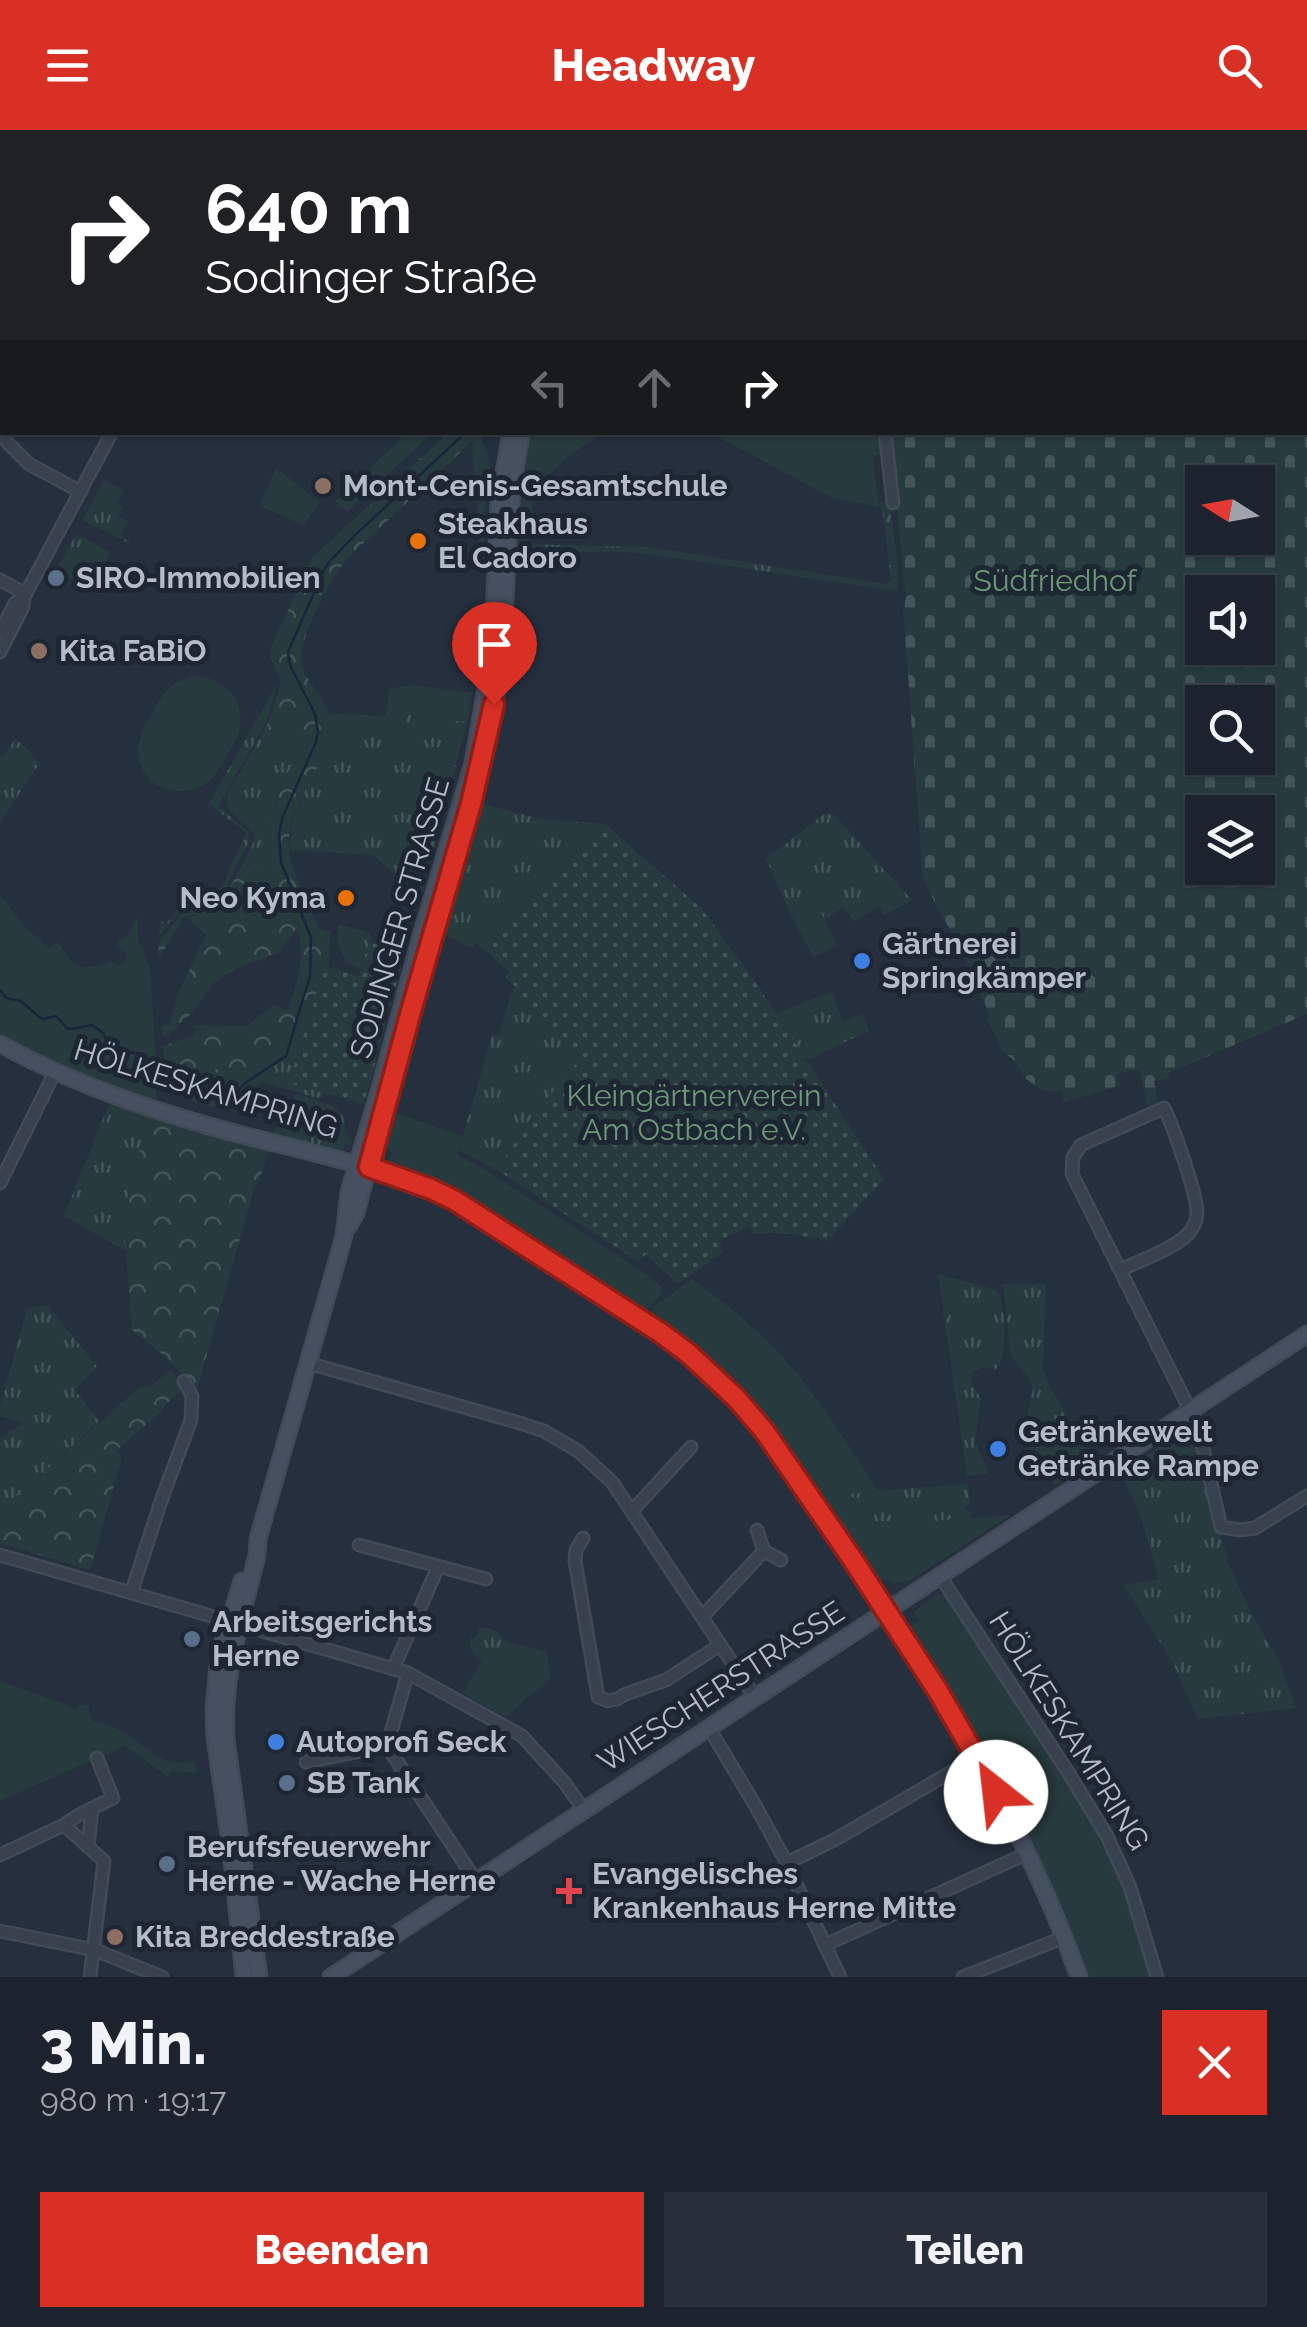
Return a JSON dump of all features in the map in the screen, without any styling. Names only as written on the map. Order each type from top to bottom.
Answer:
[{"type":"main road","name":"SODINGER STRASSE","points":[[260,1974],[224,1720],[234,1623],[344,1236],[356,1212],[380,1088],[473,764],[490,665],[500,502],[511,435]]},
{"type":"main road","name":"SODINGER STRASSE","points":[[363,1166],[471,804],[488,734],[504,629],[512,478],[521,435]]},
{"type":"main road","name":"HÖLKESKAMPRING","points":[[0,1044],[118,1098],[363,1166],[431,1189],[642,1320],[689,1354],[765,1432],[886,1611],[977,1757],[1028,1853],[1079,1977]]},
{"type":"main road","name":"WIESCHERSTRASSE","points":[[331,1977],[1307,1334]]},
{"type":"main road","name":"SODINGER STRASSE","points":[[234,1623],[217,1664],[214,1724],[244,1977]]},
{"type":"street","points":[[0,435],[29,464],[81,492]]},
{"type":"street","points":[[0,652],[25,596],[110,435]]},
{"type":"street","points":[[885,435],[893,503]]},
{"type":"street","points":[[0,580],[25,596]]},
{"type":"street","points":[[0,632],[16,603],[25,596]]},
{"type":"street","points":[[0,1183],[55,1072]]},
{"type":"street","points":[[1120,1270],[1183,1238],[1194,1226],[1196,1202],[1164,1108],[1082,1145],[1073,1157],[1072,1174],[1120,1270],[1192,1411],[1206,1453],[1221,1528],[1255,1528],[1307,1496]]},
{"type":"street","points":[[308,1363],[544,1431],[578,1451],[612,1482],[754,1698]]},
{"type":"street","points":[[132,1592],[191,1420],[192,1396],[184,1381]]},
{"type":"street","points":[[632,1511],[691,1447]]},
{"type":"street","points":[[757,1530],[764,1551],[781,1560]]},
{"type":"street","points":[[583,1538],[574,1561],[598,1697],[617,1699],[666,1680],[720,1645]]},
{"type":"street","points":[[359,1545],[486,1580]]},
{"type":"street","points":[[702,1617],[764,1551]]},
{"type":"street","points":[[0,1555],[408,1673],[522,1736],[584,1810]]},
{"type":"street","points":[[394,1669],[438,1567]]},
{"type":"street","name":"HÖLKESKAMPRING","points":[[940,1576],[1107,1836],[1130,1887],[1157,1977]]},
{"type":"street","points":[[408,1673],[388,1746],[476,1881]]},
{"type":"street","points":[[708,1728],[787,1863],[840,1977]]},
{"type":"street","points":[[306,1762],[388,1746]]},
{"type":"street","points":[[787,1863],[977,1757]]},
{"type":"street","points":[[0,1854],[114,1798],[97,1758]]},
{"type":"street","points":[[88,1847],[92,1809]]},
{"type":"street","points":[[64,1825],[88,1847],[105,1856],[90,1977]]},
{"type":"street","points":[[825,1945],[1028,1853]]},
{"type":"street","points":[[0,1931],[95,1950],[162,1977]]},
{"type":"street","points":[[963,1977],[1065,1937]]},
{"type":"green space","points":[[405,435],[430,435],[347,512],[335,501]]},
{"type":"green space","points":[[446,435],[476,435],[345,561],[322,598],[302,648],[302,666],[330,723],[325,749],[292,821],[289,851],[319,929],[330,932],[329,970],[321,978],[301,1043],[289,1041],[280,1045],[240,1079],[230,1078],[217,1068],[202,1074],[164,1059],[163,1046],[192,1036],[196,1032],[193,1025],[246,1026],[274,1005],[288,1011],[297,980],[297,928],[280,952],[237,968],[215,982],[193,1012],[167,1036],[162,1035],[161,1028],[169,1025],[181,987],[206,935],[185,915],[161,955],[159,942],[193,900],[228,891],[243,863],[274,867],[271,820],[300,746],[295,739],[259,739],[281,681],[270,657],[271,647],[313,557]]},
{"type":"green space","points":[[480,435],[492,471],[485,507],[483,553],[479,554],[472,448],[473,440]]},
{"type":"green space","points":[[530,435],[601,435],[570,456],[540,484],[521,486]]},
{"type":"green space","points":[[715,435],[880,435],[882,454],[873,456],[879,507],[832,498]]},
{"type":"green space","name":"Südfriedhof","points":[[890,435],[1307,435],[1307,1014],[1169,1073],[1170,1078],[1154,1081],[1158,1103],[1149,1111],[1139,1069],[1116,1074],[1119,1086],[1064,1102],[1062,1091],[1044,1091],[1026,1079],[1014,1060],[1003,1052],[961,950],[923,880],[903,607],[907,594]]},
{"type":"green space","points":[[276,468],[320,502],[303,525],[260,506]]},
{"type":"green space","points":[[104,480],[123,490],[117,502],[122,507],[118,516],[127,521],[120,535],[129,543],[83,520]]},
{"type":"green space","points":[[540,484],[529,520],[527,544],[648,547],[887,584],[891,581],[879,502],[888,501],[898,590],[626,552],[522,552],[518,550],[521,486]]},
{"type":"green space","points":[[76,534],[110,552],[93,586],[102,595],[56,571]]},
{"type":"green space","points":[[196,676],[217,682],[233,695],[240,725],[235,742],[213,778],[190,790],[166,789],[155,784],[141,765],[140,740],[167,691]]},
{"type":"green space","points":[[278,682],[266,723],[218,806],[248,831],[249,841],[226,888],[192,897],[159,936],[161,921],[166,924],[190,894],[222,887],[246,833],[209,804]]},
{"type":"green space","points":[[412,685],[472,693],[467,722],[407,714],[403,736],[329,732],[327,713],[386,716],[389,689]]},
{"type":"green space","points":[[407,714],[467,722],[421,896],[373,855],[289,850],[293,820],[329,732],[403,736]]},
{"type":"green space","points":[[15,739],[40,763],[0,822],[0,755],[3,757]]},
{"type":"green space","points":[[259,739],[295,739],[301,746],[275,802],[275,868],[243,863],[254,834],[227,802],[227,795]]},
{"type":"green space","points":[[483,804],[540,819],[605,824],[472,948],[445,935]]},
{"type":"green space","points":[[828,811],[912,900],[885,915],[879,907],[854,921],[844,907],[824,919],[815,903],[791,915],[766,859]]},
{"type":"green space","name":"Kleingärtnerverein Am Ostbach e.V.","points":[[605,824],[702,909],[758,986],[884,1179],[827,1241],[790,1234],[753,1234],[749,1227],[719,1241],[723,1252],[678,1284],[646,1254],[639,1262],[497,1170],[537,1109],[582,1060],[511,994],[516,987],[505,978],[509,972],[479,945]]},
{"type":"green space","points":[[0,895],[23,925],[49,949],[57,942],[72,962],[82,966],[123,964],[127,954],[116,944],[126,938],[138,917],[138,940],[150,966],[157,1101],[98,1085],[0,1036]]},
{"type":"green space","points":[[816,903],[837,946],[813,957],[791,915]]},
{"type":"green space","points":[[338,924],[370,933],[361,969],[348,962],[341,951]]},
{"type":"green space","points":[[369,942],[405,953],[364,1104],[289,1083],[321,978],[329,967],[359,976]]},
{"type":"green space","points":[[832,992],[843,1022],[863,1014],[869,1031],[807,1060],[776,1013]]},
{"type":"green space","points":[[511,994],[583,1060],[537,1109],[497,1170],[459,1150],[492,1035],[499,1036]]},
{"type":"green space","points":[[279,1043],[301,1043],[289,1083],[324,1093],[320,1099],[262,1082],[237,1102],[219,1107],[201,1104],[168,1089],[164,1059],[202,1074],[267,1057]]},
{"type":"green space","points":[[296,1094],[340,1112],[352,1141],[345,1144],[342,1154],[272,1135]]},
{"type":"green space","points":[[109,1104],[149,1117],[123,1213],[126,1251],[64,1216]]},
{"type":"green space","points":[[390,1111],[463,1136],[458,1155],[648,1275],[661,1287],[662,1294],[646,1311],[640,1312],[468,1201],[415,1172],[388,1163],[392,1153],[385,1133]]},
{"type":"green space","points":[[149,1117],[268,1151],[194,1400],[187,1380],[132,1330],[123,1214]]},
{"type":"green space","points":[[938,1274],[997,1290],[1000,1298],[1005,1331],[999,1363],[995,1370],[986,1367],[973,1371],[971,1383],[981,1399],[975,1443],[989,1473],[967,1476]]},
{"type":"green space","points":[[692,1279],[772,1345],[821,1405],[878,1491],[850,1494],[865,1521],[1011,1515],[909,1581],[878,1582],[753,1407],[703,1357],[651,1319],[656,1305]]},
{"type":"green space","points":[[1003,1284],[1046,1284],[1043,1367],[1049,1385],[1093,1460],[1055,1485],[1026,1436],[1033,1389],[1011,1356]]},
{"type":"green space","points":[[47,1305],[97,1366],[75,1390],[99,1422],[0,1512],[0,1438],[23,1423],[0,1416],[0,1406],[27,1309]]},
{"type":"green space","points":[[171,1370],[185,1387],[117,1450],[122,1458],[90,1570],[0,1543],[0,1512],[140,1387],[150,1387]]},
{"type":"green space","points":[[1191,1426],[1229,1565],[1279,1661],[1296,1708],[1198,1719],[1174,1665],[1124,1585],[1159,1579],[1138,1508],[1121,1472]]},
{"type":"green space","points":[[968,1484],[970,1505],[965,1505],[965,1511],[970,1512],[971,1518],[936,1521],[865,1521],[849,1493]]},
{"type":"green space","points":[[939,1593],[948,1598],[1097,1827],[1129,1895],[1152,1977],[1085,1977],[1016,1813],[908,1627],[919,1621],[914,1612]]},
{"type":"green space","points":[[480,1628],[498,1632],[505,1641],[471,1698],[463,1693],[482,1661],[472,1650],[471,1637],[474,1639]]},
{"type":"green space","points":[[505,1641],[547,1652],[551,1678],[505,1717],[471,1698]]},
{"type":"green space","points":[[0,1681],[75,1711],[79,1704],[90,1706],[93,1721],[114,1727],[161,1758],[195,1762],[197,1773],[170,1772],[168,1777],[125,1746],[0,1801]]},
{"type":"waterway","points":[[167,1073],[216,1095],[239,1090],[286,1056],[310,976],[311,938],[281,862],[279,833],[318,731],[315,714],[290,665],[288,652],[330,561],[463,435]]},
{"type":"waterway","points":[[0,990],[6,998],[21,1001],[43,1019],[56,1016],[72,1029],[92,1025],[103,1033],[111,1048],[142,1054],[154,1064]]},
{"type":"place","name":"Mont-Cenis-Gesamtschule","points":[[323,486]]},
{"type":"place","name":"Steakhaus El Cadoro","points":[[418,541]]},
{"type":"place","name":"SIRO-Immobilien","points":[[56,578]]},
{"type":"place","name":"Kita FaBiO","points":[[39,651]]},
{"type":"place","name":"Neo Kyma","points":[[346,898]]},
{"type":"place","name":"Gärtnerei Springkämper","points":[[862,961]]},
{"type":"place","name":"Getränkewelt Getränke Rampe","points":[[998,1449]]},
{"type":"place","name":"Arbeitsgerichts Herne","points":[[192,1639]]},
{"type":"place","name":"Autoprofi Seck","points":[[276,1742]]},
{"type":"place","name":"SB Tank","points":[[287,1783]]},
{"type":"place","name":"Berufsfeuerwehr Herne - Wache Herne","points":[[167,1864]]},
{"type":"place","name":"Evangelisches Krankenhaus Herne Mitte","points":[[569,1891]]},
{"type":"place","name":"Kita Breddestraße","points":[[115,1937]]},
{"type":"route","points":[[494,704],[471,804],[369,1167],[454,1200],[661,1333],[714,1376],[765,1432],[853,1560],[938,1691],[996,1792]]}]
